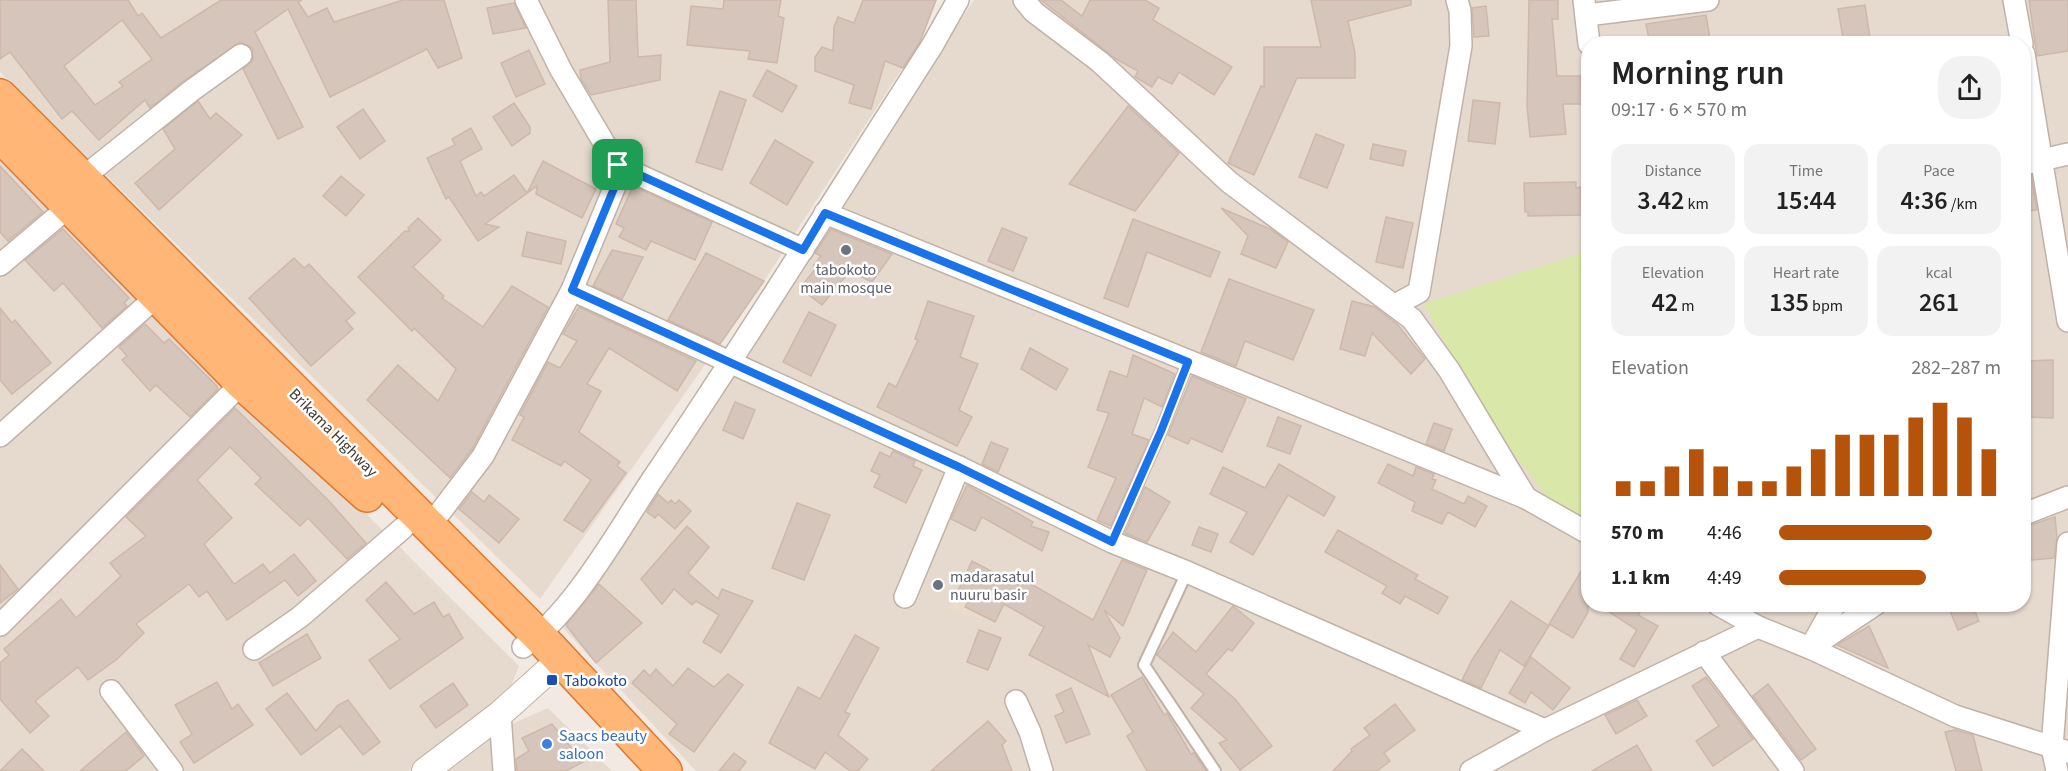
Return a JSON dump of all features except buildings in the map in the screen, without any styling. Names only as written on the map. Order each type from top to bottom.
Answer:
[{"type":"highway","name":"Brikama Highway","points":[[0,96],[156,297],[242,383],[416,528]]},
{"type":"highway","name":"Brikama Highway","points":[[0,135],[76,192],[542,654],[665,771]]},
{"type":"highway","name":"Brikama Highway","points":[[542,654],[640,771]]},
{"type":"street","points":[[526,0],[561,70],[618,165],[803,250]]},
{"type":"street","points":[[425,771],[500,714],[542,654],[585,580],[730,365],[932,46],[958,0]]},
{"type":"street","points":[[1024,0],[1034,12],[1100,62],[1228,182],[1395,305],[1419,328],[1449,370],[1526,498]]},
{"type":"street","points":[[1419,328],[1419,292],[1461,46],[1460,11],[1457,0]]},
{"type":"street","points":[[1588,36],[1586,8],[1708,0]]},
{"type":"street","points":[[2014,0],[2021,36]]},
{"type":"street","points":[[0,265],[76,192],[191,91],[241,55]]},
{"type":"street","points":[[2031,138],[2033,162],[2068,321]]},
{"type":"street","points":[[2033,162],[2068,154]]},
{"type":"street","points":[[254,649],[300,617],[416,528],[483,456],[572,290],[615,186],[618,165]]},
{"type":"street","points":[[825,213],[1526,498],[1581,529]]},
{"type":"street","points":[[572,290],[730,365],[959,467],[1112,542],[1187,572],[1545,730]]},
{"type":"street","points":[[1395,305],[1419,292]]},
{"type":"street","points":[[0,436],[156,297]]},
{"type":"street","points":[[0,625],[242,383]]},
{"type":"street","points":[[905,597],[959,467]]},
{"type":"street","points":[[2031,511],[2068,497]]},
{"type":"street","points":[[2058,771],[2068,543]]},
{"type":"street","points":[[1731,612],[1758,627],[1810,648],[1954,716],[2060,750]]},
{"type":"street","points":[[1810,648],[1830,612]]},
{"type":"street","points":[[1810,648],[1864,612]]},
{"type":"street","points":[[1471,771],[1545,730],[1758,627]]},
{"type":"street","points":[[1704,652],[1793,771]]},
{"type":"street","points":[[111,691],[172,771]]},
{"type":"street","points":[[1016,701],[1030,732],[1042,771]]},
{"type":"street","points":[[500,714],[504,771]]},
{"type":"lane","points":[[1112,542],[1157,441],[1188,362]]},
{"type":"lane","points":[[1187,572],[1144,665],[1215,771]]},
{"type":"shaded area","points":[[0,0],[937,0],[920,41],[764,281],[540,599],[0,72]]},
{"type":"shaded area","points":[[974,0],[2068,0],[2068,771],[696,771],[553,617],[619,536]]},
{"type":"shaded area","points":[[0,149],[519,666],[508,694],[409,771],[0,771]]},
{"type":"shaded area","points":[[965,577],[997,593],[994,622],[948,609]]},
{"type":"shaded area","points":[[548,708],[612,771],[509,771],[505,727]]},
{"type":"shaded area","points":[[496,734],[498,771],[432,771]]},
{"type":"green space","points":[[1581,253],[1581,519],[1553,504],[1504,441],[1462,374],[1424,304]]},
{"type":"place","name":"tabokoto main mosque","points":[[846,250]]},
{"type":"place","name":"madarasatul nuuru basir","points":[[938,585]]},
{"type":"place","name":"Tabokoto","points":[[552,680]]},
{"type":"place","name":"Saacs beauty saloon","points":[[547,744]]},
{"type":"route","points":[[618,165],[803,250],[825,213],[1188,362],[1119,531],[1112,542],[959,467],[730,365],[572,290],[615,186],[618,165]]}]
